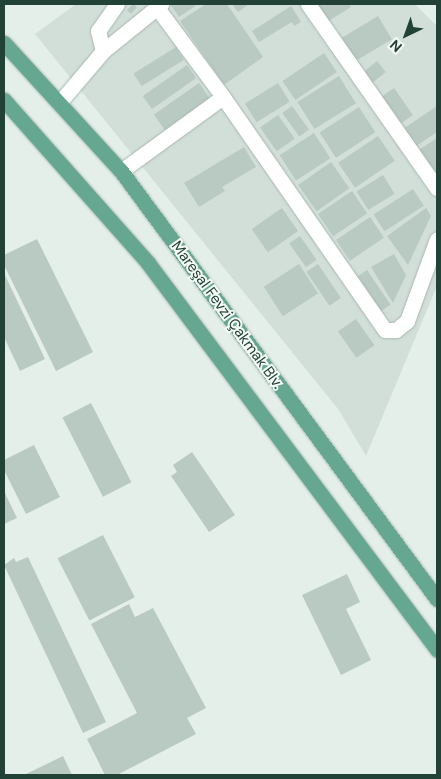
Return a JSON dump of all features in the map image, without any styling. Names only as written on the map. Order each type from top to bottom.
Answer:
[{"type":"main road","name":"Mareşal Fevzi Çakmak Blv.","points":[[4,43],[121,171],[437,599]]},
{"type":"main road","name":"Mareşal Fevzi Çakmak Blv.","points":[[4,100],[148,263],[437,650]]},
{"type":"lane","points":[[103,51],[98,31],[117,4]]},
{"type":"lane","points":[[308,4],[437,188]]},
{"type":"lane","points":[[59,104],[103,51],[159,6],[385,330],[396,330],[407,321],[437,239]]},
{"type":"lane","points":[[121,171],[224,97]]},
{"type":"shaded area","points":[[76,4],[415,4],[437,26],[437,286],[366,456],[338,409],[35,34]]},
{"type":"building","points":[[133,4],[137,7],[131,14],[127,10]]},
{"type":"building","points":[[170,4],[198,4],[179,17]]},
{"type":"building","points":[[206,4],[227,4],[263,57],[224,85],[180,21]]},
{"type":"building","points":[[232,4],[249,4],[238,12]]},
{"type":"building","points":[[315,4],[349,4],[351,7],[327,22]]},
{"type":"building","points":[[291,6],[301,22],[294,26],[292,22],[259,42],[252,31]]},
{"type":"building","points":[[378,16],[392,39],[356,61],[342,38]]},
{"type":"building","points":[[176,47],[184,60],[142,86],[134,73]]},
{"type":"building","points":[[324,53],[337,72],[295,100],[283,81]]},
{"type":"building","points":[[377,61],[386,72],[369,86],[360,75]]},
{"type":"building","points":[[187,65],[196,78],[152,109],[143,96]]},
{"type":"building","points":[[339,76],[356,103],[314,129],[297,102]]},
{"type":"building","points":[[199,83],[210,99],[165,130],[154,115]]},
{"type":"building","points":[[278,83],[290,102],[257,122],[245,104]]},
{"type":"building","points":[[394,88],[413,115],[399,125],[380,98]]},
{"type":"building","points":[[292,106],[309,129],[299,137],[282,113]]},
{"type":"building","points":[[437,106],[437,132],[415,147],[403,129]]},
{"type":"building","points":[[359,107],[375,132],[336,158],[320,133]]},
{"type":"building","points":[[278,115],[295,139],[277,151],[260,128]]},
{"type":"building","points":[[314,133],[330,158],[296,180],[280,155]]},
{"type":"building","points":[[378,136],[395,161],[355,188],[338,163]]},
{"type":"building","points":[[437,138],[437,170],[432,173],[417,151]]},
{"type":"building","points":[[244,147],[256,167],[222,187],[225,191],[199,207],[184,183]]},
{"type":"building","points":[[331,162],[349,188],[317,211],[298,185]]},
{"type":"building","points":[[383,175],[395,194],[368,210],[357,191]]},
{"type":"building","points":[[413,189],[424,206],[384,231],[374,215]]},
{"type":"building","points":[[352,191],[367,213],[333,236],[318,214]]},
{"type":"building","points":[[282,208],[298,231],[268,252],[252,229]]},
{"type":"building","points":[[426,208],[431,216],[408,265],[387,236]]},
{"type":"building","points":[[370,217],[384,238],[350,261],[336,240]]},
{"type":"building","points":[[300,236],[317,260],[306,267],[289,243]]},
{"type":"building","points":[[37,239],[93,352],[56,371],[4,265],[4,255]]},
{"type":"building","points":[[394,254],[406,275],[393,303],[371,267]]},
{"type":"building","points":[[299,264],[318,293],[283,316],[264,287]]},
{"type":"building","points":[[318,264],[341,298],[329,306],[306,272]]},
{"type":"building","points":[[367,270],[390,305],[381,311],[358,276]]},
{"type":"building","points":[[4,273],[45,359],[20,371],[4,337]]},
{"type":"building","points":[[356,319],[374,345],[356,358],[338,332]]},
{"type":"building","points":[[91,403],[131,482],[103,497],[62,418]]},
{"type":"building","points":[[34,445],[60,497],[26,514],[4,470],[4,460]]},
{"type":"building","points":[[192,452],[235,515],[209,532],[171,476],[177,472],[173,465]]},
{"type":"building","points":[[4,491],[17,518],[4,524]]},
{"type":"building","points":[[103,535],[135,597],[89,621],[58,558]]},
{"type":"building","points":[[28,557],[106,722],[83,733],[4,565],[14,558],[16,562]]},
{"type":"building","points":[[347,574],[360,602],[346,609],[371,660],[341,675],[302,595]]},
{"type":"building","points":[[129,604],[135,617],[153,608],[206,708],[187,718],[196,734],[117,775],[105,775],[87,739],[137,713],[91,624]]},
{"type":"building","points":[[63,756],[72,775],[24,775]]}]
